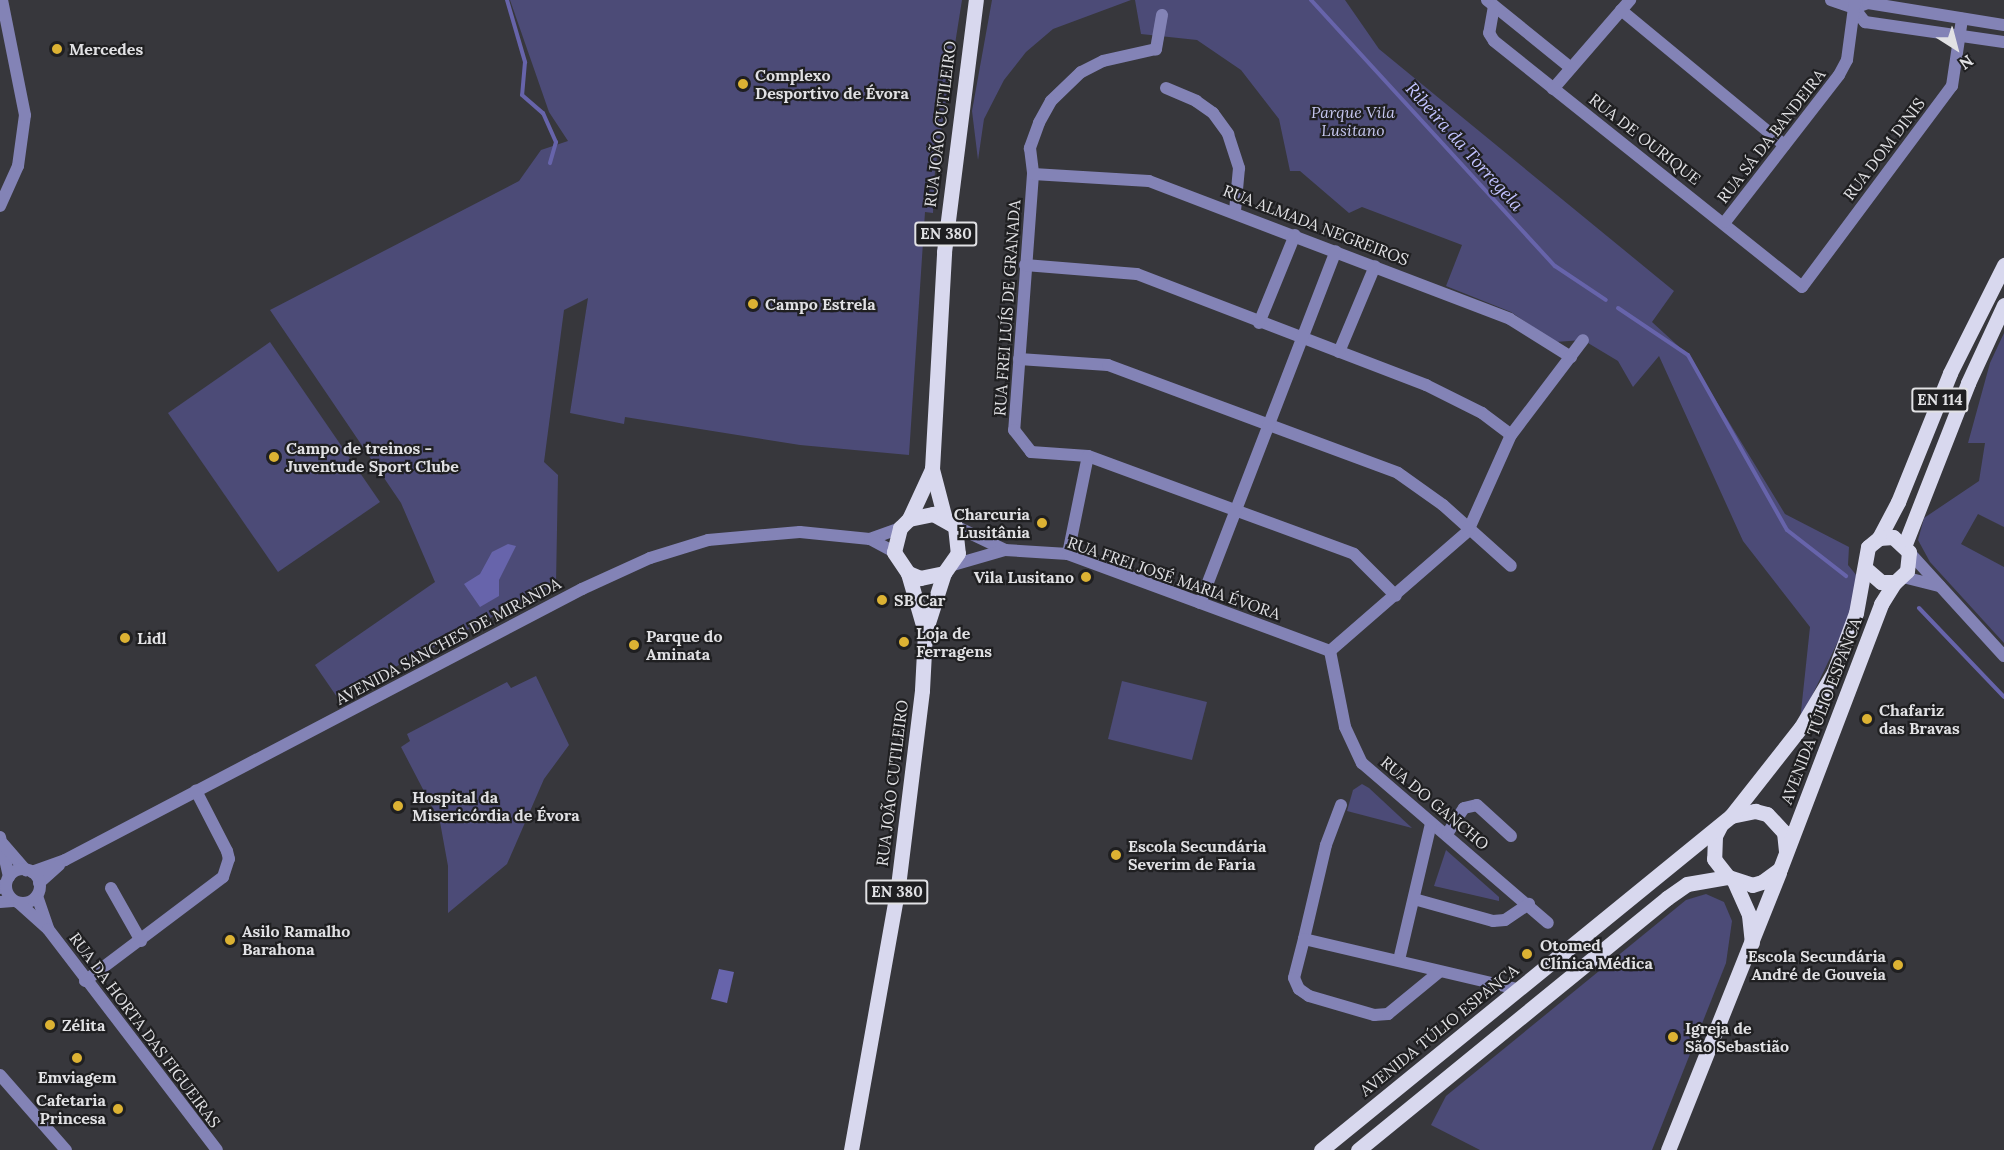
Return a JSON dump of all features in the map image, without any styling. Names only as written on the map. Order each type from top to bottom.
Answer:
[{"type":"main road","name":"RUA JOÃO CUTILEIRO","points":[[851,1150],[899,874],[925,632],[949,569],[958,553],[932,469],[944,252],[976,0]]},
{"type":"main road","name":"AVENIDA TÚLIO ESPANCA","points":[[1752,943],[1749,915],[1731,879],[1714,859],[1715,836],[1801,728],[1834,672],[1856,613],[1865,568],[1865,554],[1879,538],[1898,502],[1950,373],[2004,265]]},
{"type":"main road","name":"AVENIDA TÚLIO ESPANCA","points":[[1783,863],[1881,604],[1910,565],[1907,548],[1968,383],[2004,305]]},
{"type":"main road","name":"RUA JOÃO CUTILEIRO","points":[[925,632],[908,573],[894,552],[904,523],[932,469]]},
{"type":"main road","points":[[904,523],[921,514],[950,522]]},
{"type":"main road","points":[[1879,538],[1893,537],[1907,548]]},
{"type":"main road","points":[[1865,568],[1881,582],[1899,579]]},
{"type":"main road","points":[[908,573],[933,578],[949,569]]},
{"type":"main road","name":"AVENIDA TÚLIO ESPANCA","points":[[1321,1150],[1725,821],[1755,811],[1777,822],[1787,844],[1783,863]]},
{"type":"main road","points":[[1358,1150],[1687,884],[1731,879],[1762,882],[1783,863]]},
{"type":"main road","points":[[1668,1150],[1783,863]]},
{"type":"street","points":[[0,206],[18,166],[25,115],[2,0]]},
{"type":"street","points":[[1553,89],[1630,0]]},
{"type":"street","points":[[1831,0],[1854,4],[1868,3],[2004,25]]},
{"type":"street","name":"RUA DE OURIQUE","points":[[1491,3],[1571,68]]},
{"type":"street","name":"RUA DE OURIQUE","points":[[1491,3],[1489,33],[1494,41],[1725,222],[1802,287]]},
{"type":"street","points":[[1854,4],[1865,22],[2004,42]]},
{"type":"street","name":"RUA SÁ DA BANDEIRA","points":[[1725,222],[1839,75],[1847,60],[1854,4]]},
{"type":"street","points":[[1622,10],[1784,145]]},
{"type":"street","name":"RUA FREI LUÍS DE GRANADA","points":[[1162,15],[1156,50],[1102,61],[1081,72],[1051,101],[1030,148],[1033,174],[1014,430],[1020,442],[1031,452],[1089,456],[1354,554],[1396,596]]},
{"type":"street","name":"RUA DOM DINIS","points":[[1802,287],[1952,86],[1962,19]]},
{"type":"street","points":[[1166,88],[1196,101],[1214,113],[1228,134],[1239,168],[1235,211]]},
{"type":"street","name":"RUA ALMADA NEGREIROS","points":[[1033,174],[1149,181],[1235,211],[1510,319],[1571,357]]},
{"type":"street","points":[[1259,323],[1295,235]]},
{"type":"street","points":[[1200,603],[1300,338],[1336,251]]},
{"type":"street","points":[[1025,265],[1128,272],[1454,397],[1511,435]]},
{"type":"street","points":[[1339,352],[1375,266]]},
{"type":"street","points":[[1330,651],[1396,596],[1468,531],[1511,435],[1583,340]]},
{"type":"street","points":[[1019,359],[1108,365],[1307,436],[1398,472],[1443,505],[1468,531],[1511,566]]},
{"type":"street","points":[[1068,554],[1089,456]]},
{"type":"street","name":"RUA FREI JOSÉ MARIA ÉVORA","points":[[950,522],[1005,550]]},
{"type":"street","name":"AVENIDA SANCHES DE MIRANDA","points":[[870,539],[904,523]]},
{"type":"street","name":"AVENIDA SANCHES DE MIRANDA","points":[[5,882],[29,871],[64,860],[641,561],[708,540],[800,532],[870,539],[894,552]]},
{"type":"street","points":[[1907,548],[2004,656]]},
{"type":"street","name":"RUA FREI JOSÉ MARIA ÉVORA","points":[[949,569],[1005,550],[1068,554],[1330,651]]},
{"type":"street","points":[[1899,579],[1941,587]]},
{"type":"street","name":"RUA DO GANCHO","points":[[1330,651],[1345,727],[1355,753],[1376,778],[1431,824],[1447,834],[1548,923]]},
{"type":"street","points":[[86,981],[224,877],[227,869],[227,851],[196,791]]},
{"type":"street","points":[[1341,805],[1326,845],[1294,978],[1299,989],[1310,996],[1374,1015],[1388,1014],[1440,972]]},
{"type":"street","points":[[1447,834],[1464,808],[1477,805],[1511,836]]},
{"type":"street","points":[[1399,960],[1431,824]]},
{"type":"street","points":[[1,840],[29,871]]},
{"type":"street","points":[[1,840],[5,882],[11,902],[38,890]]},
{"type":"street","name":"AVENIDA SANCHES DE MIRANDA","points":[[38,890],[64,860]]},
{"type":"street","name":"RUA DA HORTA DAS FIGUEIRAS","points":[[29,871],[38,890],[48,929]]},
{"type":"street","points":[[111,888],[141,941]]},
{"type":"street","points":[[1414,899],[1493,921],[1505,920],[1529,904]]},
{"type":"street","name":"RUA DA HORTA DAS FIGUEIRAS","points":[[11,902],[48,929],[217,1150]]},
{"type":"street","points":[[1304,939],[1399,960],[1488,985],[1518,989]]},
{"type":"street","points":[[1488,985],[1495,999],[1489,1013]]},
{"type":"street","points":[[0,1075],[66,1150]]},
{"type":"green space","points":[[510,0],[962,0],[935,170],[933,213],[925,212],[909,455],[800,445],[625,417],[624,424],[570,413],[588,298],[564,310],[544,462],[558,475],[556,584],[337,697],[315,665],[435,582],[401,503],[270,310],[519,181],[541,150],[568,141],[549,112]]},
{"type":"green space","points":[[992,0],[1131,0],[1053,29],[1026,52],[1004,80],[984,119],[978,160],[972,111]]},
{"type":"green space","name":"Parque Vila Lusitano","points":[[1135,0],[1345,0],[1379,49],[1674,291],[1652,322],[1688,355],[1785,514],[1849,547],[1848,565],[1857,576],[1851,614],[1800,721],[1810,627],[1743,541],[1659,356],[1633,387],[1618,361],[1583,340],[1555,342],[1511,312],[1446,286],[1462,245],[1362,207],[1349,213],[1300,171],[1290,171],[1279,119],[1241,70],[1197,40],[1141,34]]},
{"type":"green space","points":[[2004,333],[2004,527],[1978,514],[1961,544],[2004,567],[2004,643],[1930,562],[1918,540],[1924,518],[1979,481],[1985,443],[1968,443],[1990,363]]},
{"type":"green space","name":"Campo de treinos - Juventude Sport Clube","points":[[270,342],[380,502],[278,572],[168,413]]},
{"type":"green space","points":[[536,676],[569,745],[544,779],[507,864],[448,913],[448,866],[440,822],[401,747],[410,741],[407,734],[507,682],[511,688]]},
{"type":"green space","points":[[1122,681],[1207,702],[1192,760],[1108,739]]},
{"type":"green space","points":[[1362,784],[1412,828],[1347,811],[1353,790]]},
{"type":"green space","points":[[1446,850],[1499,897],[1499,901],[1434,886]]},
{"type":"green space","points":[[1706,894],[1724,902],[1732,921],[1726,963],[1652,1150],[1480,1150],[1431,1125],[1446,1096],[1686,900]]},
{"type":"shaded area","points":[[508,544],[516,546],[499,580],[499,596],[480,607],[464,584],[480,574],[492,552]]},
{"type":"shaded area","points":[[719,969],[734,972],[727,1003],[711,999]]},
{"type":"waterway","points":[[507,0],[525,62],[522,95],[543,113],[556,142],[550,163]]},
{"type":"waterway","name":"Ribeira da Torregela","points":[[1311,0],[1555,266],[1606,300]]},
{"type":"waterway","name":"Ribeira da Torregela","points":[[1618,308],[1688,355],[1787,530],[1846,576]]},
{"type":"waterway","points":[[1919,608],[2004,697]]},
{"type":"place","name":"Mercedes","points":[[57,49]]},
{"type":"place","name":"Complexo Desportivo de Évora","points":[[743,84]]},
{"type":"place","name":"Campo Estrela","points":[[753,304]]},
{"type":"place","name":"Campo de treinos - Juventude Sport Clube","points":[[274,457]]},
{"type":"place","name":"Charcuria Lusitânia","points":[[1042,523]]},
{"type":"place","name":"Vila Lusitano","points":[[1086,577]]},
{"type":"place","name":"SB Car","points":[[882,600]]},
{"type":"place","name":"Lidl","points":[[125,638]]},
{"type":"place","name":"Loja de Ferragens","points":[[904,642]]},
{"type":"place","name":"Parque do Aminata","points":[[634,645]]},
{"type":"place","name":"Chafariz das Bravas","points":[[1867,719]]},
{"type":"place","name":"Hospital da Misericórdia de Évora","points":[[398,806]]},
{"type":"place","name":"Escola Secundária Severim de Faria","points":[[1116,855]]},
{"type":"place","name":"Asilo Ramalho Barahona","points":[[230,940]]},
{"type":"place","name":"Otomed Clínica Médica","points":[[1527,954]]},
{"type":"place","name":"Escola Secundária André de Gouveia","points":[[1898,965]]},
{"type":"place","name":"Zélita","points":[[50,1025]]},
{"type":"place","name":"Igreja de São Sebastião","points":[[1673,1037]]},
{"type":"place","name":"Emviagem","points":[[77,1058]]},
{"type":"place","name":"Cafetaria Princesa","points":[[118,1109]]}]
